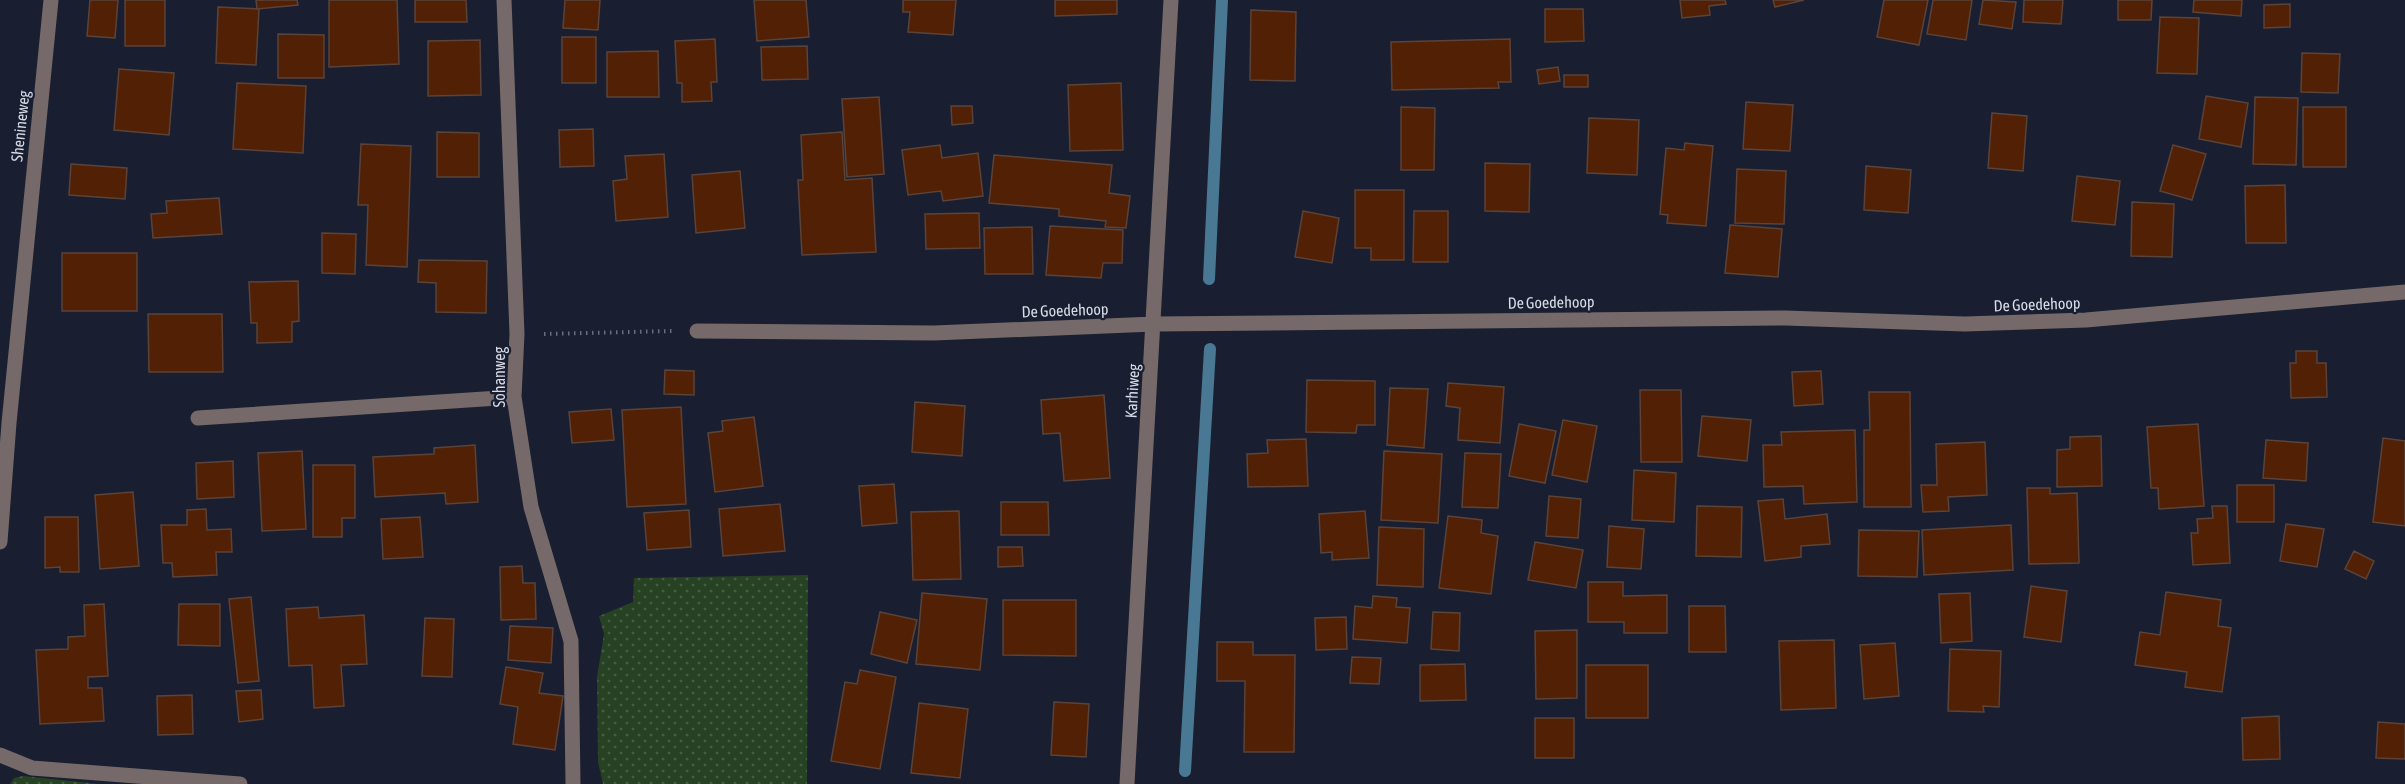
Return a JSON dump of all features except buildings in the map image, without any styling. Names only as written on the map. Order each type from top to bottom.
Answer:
[{"type":"street","name":"Shenineweg","points":[[0,542],[9,423],[51,0]]},
{"type":"street","name":"Sohanweg","points":[[504,0],[518,334],[514,397],[531,507],[571,641],[573,784]]},
{"type":"street","name":"Karhiweg","points":[[1127,784],[1171,0]]},
{"type":"street","name":"De Goedehoop","points":[[697,331],[934,333],[1154,324],[1785,318],[1965,324],[2086,320],[2405,292]]},
{"type":"street","points":[[198,418],[514,397]]},
{"type":"street","points":[[1,756],[32,768],[240,784]]},
{"type":"path","points":[[518,334],[697,331]]},
{"type":"green space","points":[[808,575],[807,784],[603,784],[598,762],[597,677],[604,634],[599,616],[633,602],[634,578]]},
{"type":"green space","points":[[23,776],[99,784],[10,784],[14,778]]},
{"type":"waterway","points":[[1209,279],[1222,0]]},
{"type":"waterway","points":[[1185,771],[1210,349]]}]
